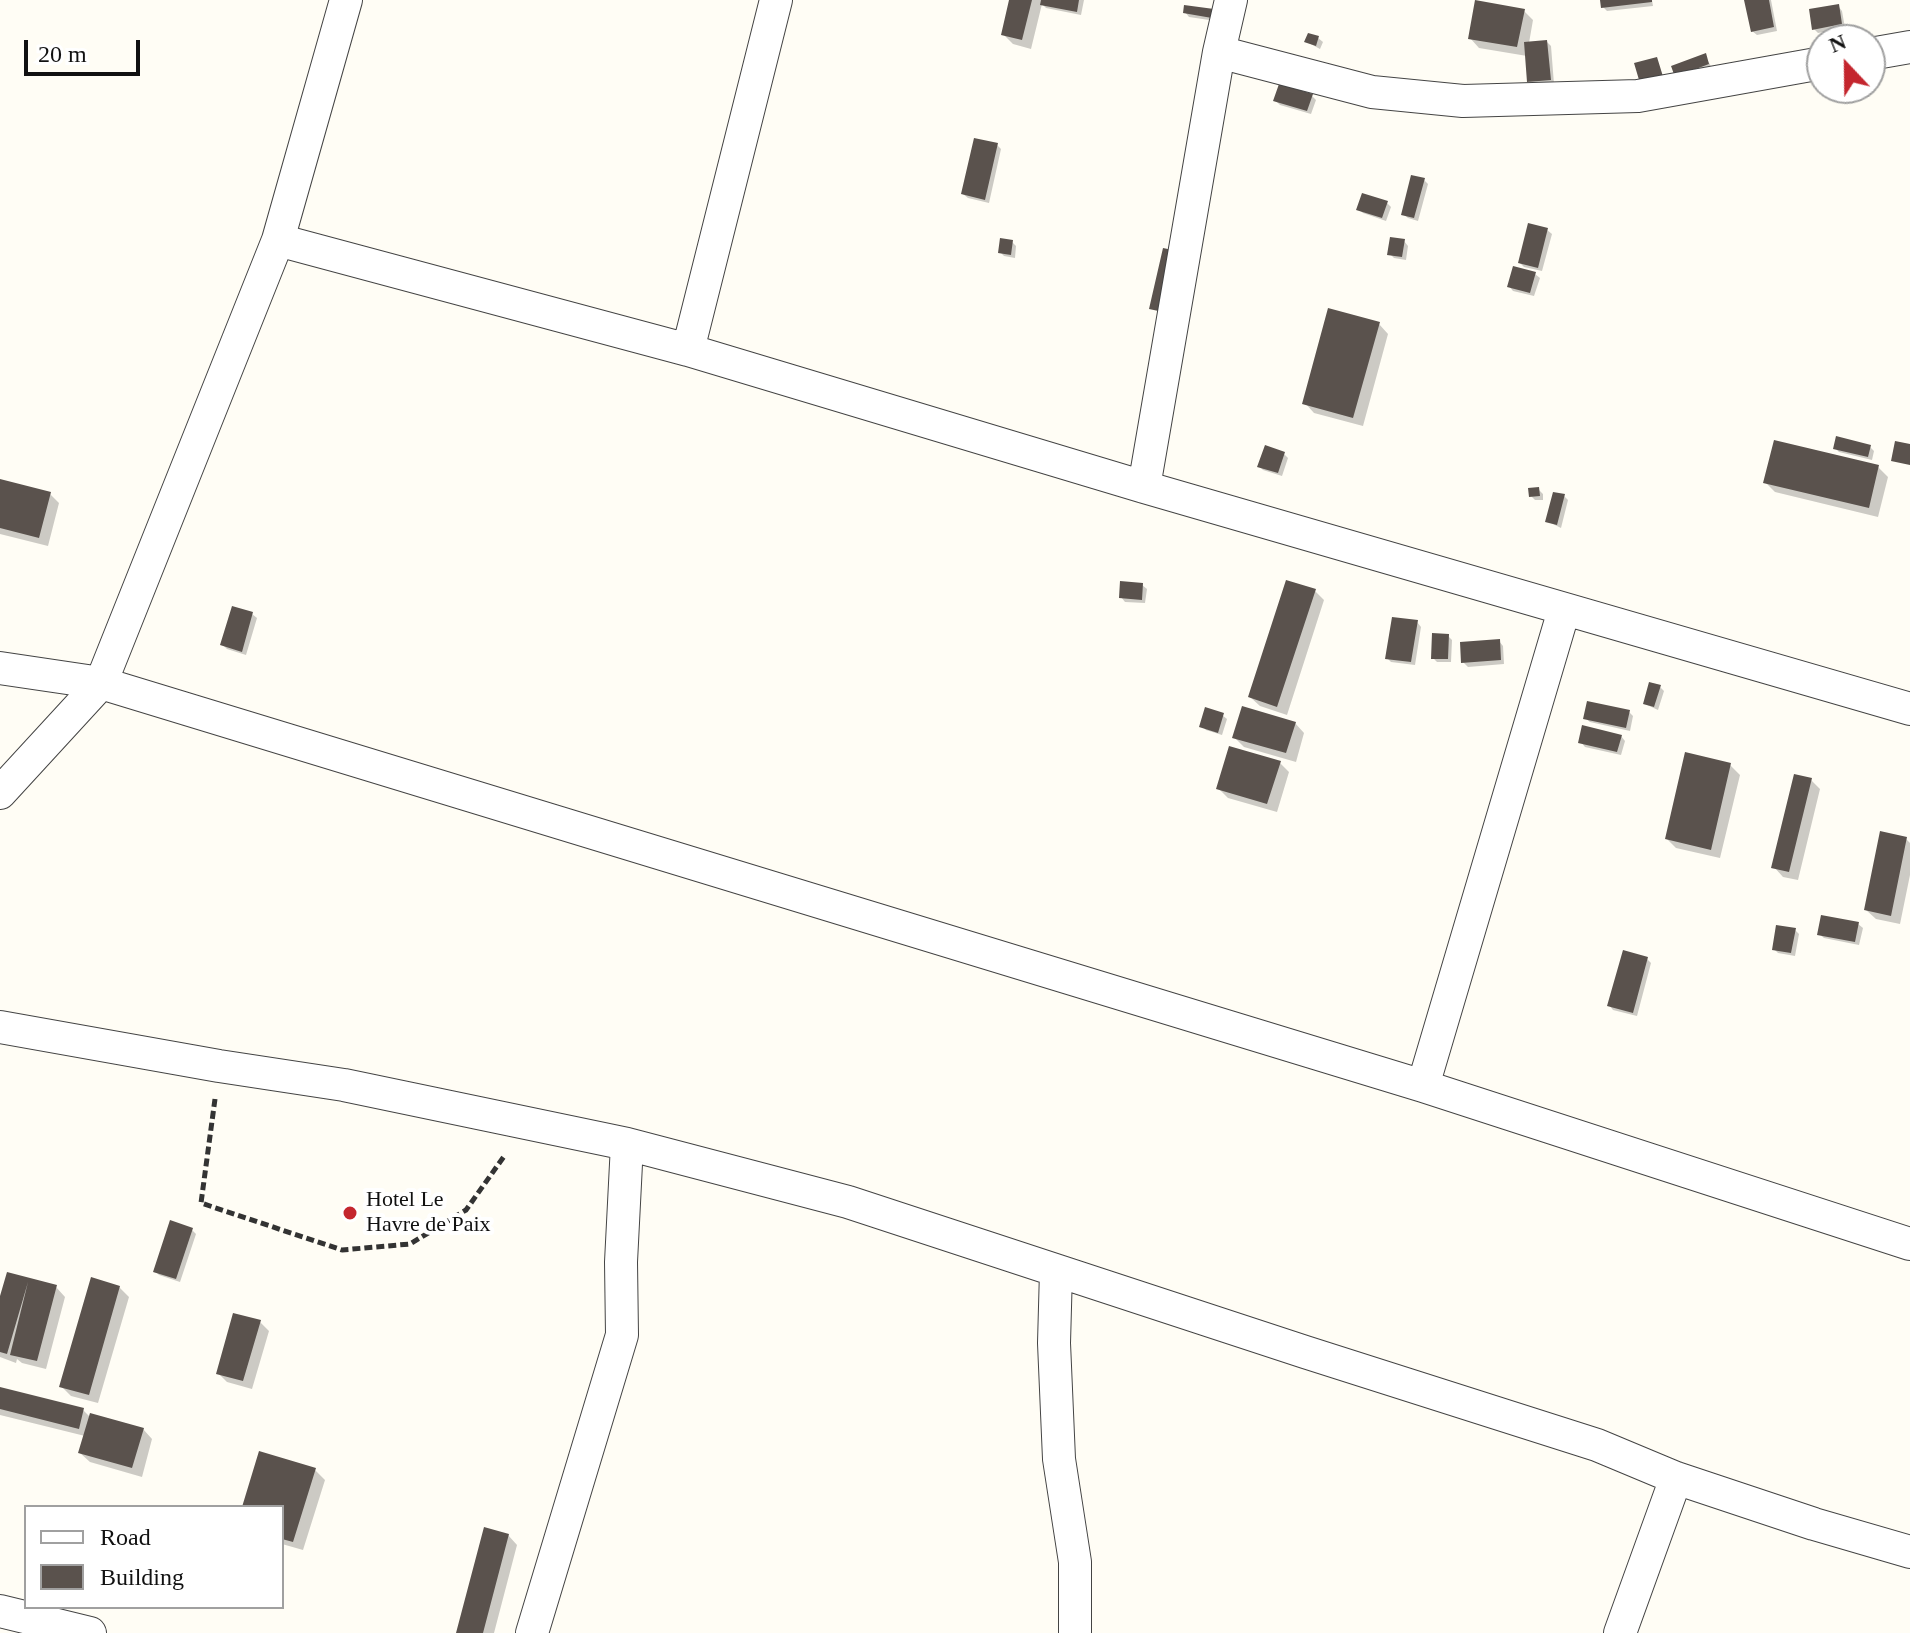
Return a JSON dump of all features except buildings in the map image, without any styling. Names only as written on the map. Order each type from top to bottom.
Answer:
[{"type":"street","points":[[0,793],[101,683],[278,240],[346,0]]},
{"type":"street","points":[[688,350],[776,0]]},
{"type":"street","points":[[1144,487],[1219,52],[1231,0]]},
{"type":"street","points":[[1886,51],[1910,47]]},
{"type":"street","points":[[1219,52],[1372,92],[1463,101],[1638,96],[1806,66]]},
{"type":"street","points":[[278,240],[688,350],[1144,487],[1910,709]]},
{"type":"street","points":[[1423,1086],[1564,610]]},
{"type":"street","points":[[0,668],[101,683],[1423,1086],[1910,1244]]},
{"type":"street","points":[[0,1027],[344,1085],[627,1144],[848,1202],[1597,1445],[1676,1478],[1910,1552]]},
{"type":"street","points":[[532,1633],[622,1335],[621,1262],[627,1144]]},
{"type":"street","points":[[1056,1271],[1054,1343],[1058,1445],[1075,1562],[1075,1633]]},
{"type":"street","points":[[1620,1633],[1676,1478]]},
{"type":"street","points":[[0,1611],[90,1633]]},
{"type":"path","points":[[219,1066],[201,1203],[342,1250],[410,1244],[466,1210],[527,1125]]},
{"type":"place","name":"Hotel Le Havre de Paix","points":[[350,1213]]}]
